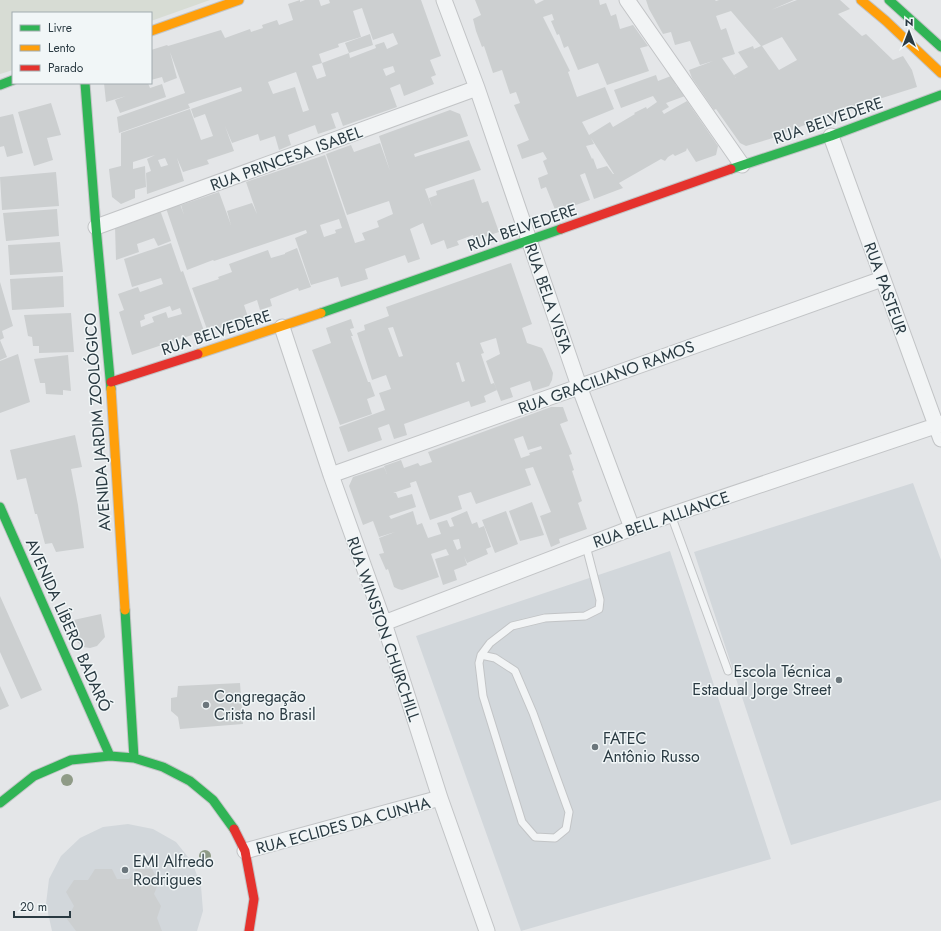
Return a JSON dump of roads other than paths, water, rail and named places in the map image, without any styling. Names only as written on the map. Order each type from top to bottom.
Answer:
[{"type":"street","points":[[152,31],[239,0]]},
{"type":"street","name":"RUA BELA VISTA","points":[[444,0],[477,88],[579,386],[632,528]]},
{"type":"street","points":[[627,0],[742,165]]},
{"type":"street","points":[[861,0],[886,21],[941,73]]},
{"type":"street","points":[[890,0],[941,47]]},
{"type":"street","points":[[0,85],[12,80]]},
{"type":"street","name":"AVENIDA JARDIM ZOOLÓGICO","points":[[84,84],[111,382],[134,758]]},
{"type":"street","name":"RUA PRINCESA ISABEL","points":[[96,227],[477,88]]},
{"type":"street","name":"RUA BELVEDERE","points":[[111,382],[282,327],[742,165],[831,136],[941,95]]},
{"type":"street","name":"RUA PASTEUR","points":[[831,136],[882,279],[940,430]]},
{"type":"street","name":"RUA GRACILIANO RAMOS","points":[[331,475],[882,279]]},
{"type":"street","name":"RUA WINSTON CHURCHILL","points":[[282,327],[331,475],[384,623],[440,798],[487,931]]},
{"type":"street","name":"RUA BELL ALLIANCE","points":[[384,623],[632,528],[940,430]]},
{"type":"street","name":"AVENIDA LÍBERO BADARÓ","points":[[0,506],[110,756]]},
{"type":"street","points":[[1,800],[34,776],[71,760],[110,756],[134,758],[163,767],[183,777],[213,800],[232,824],[245,851],[254,899],[249,931]]},
{"type":"street","name":"RUA ECLIDES DA CUNHA","points":[[245,851],[440,798]]},
{"type":"lane","points":[[671,515],[728,670]]},
{"type":"lane","points":[[481,655],[495,658],[515,672],[533,713],[569,812],[566,829],[555,838],[535,837],[522,822],[483,696],[479,663],[481,655],[490,643],[512,626],[546,618],[585,616],[599,609],[600,600],[586,546]]},
{"type":"place","name":"Escola Técnica Estadual Jorge Street","points":[[839,680]]},
{"type":"place","name":"Congregação Crista no Brasil","points":[[206,705]]},
{"type":"place","name":"FATEC Antônio Russo","points":[[595,747]]},
{"type":"place","name":"EMI Alfredo Rodrigues","points":[[125,870]]}]
